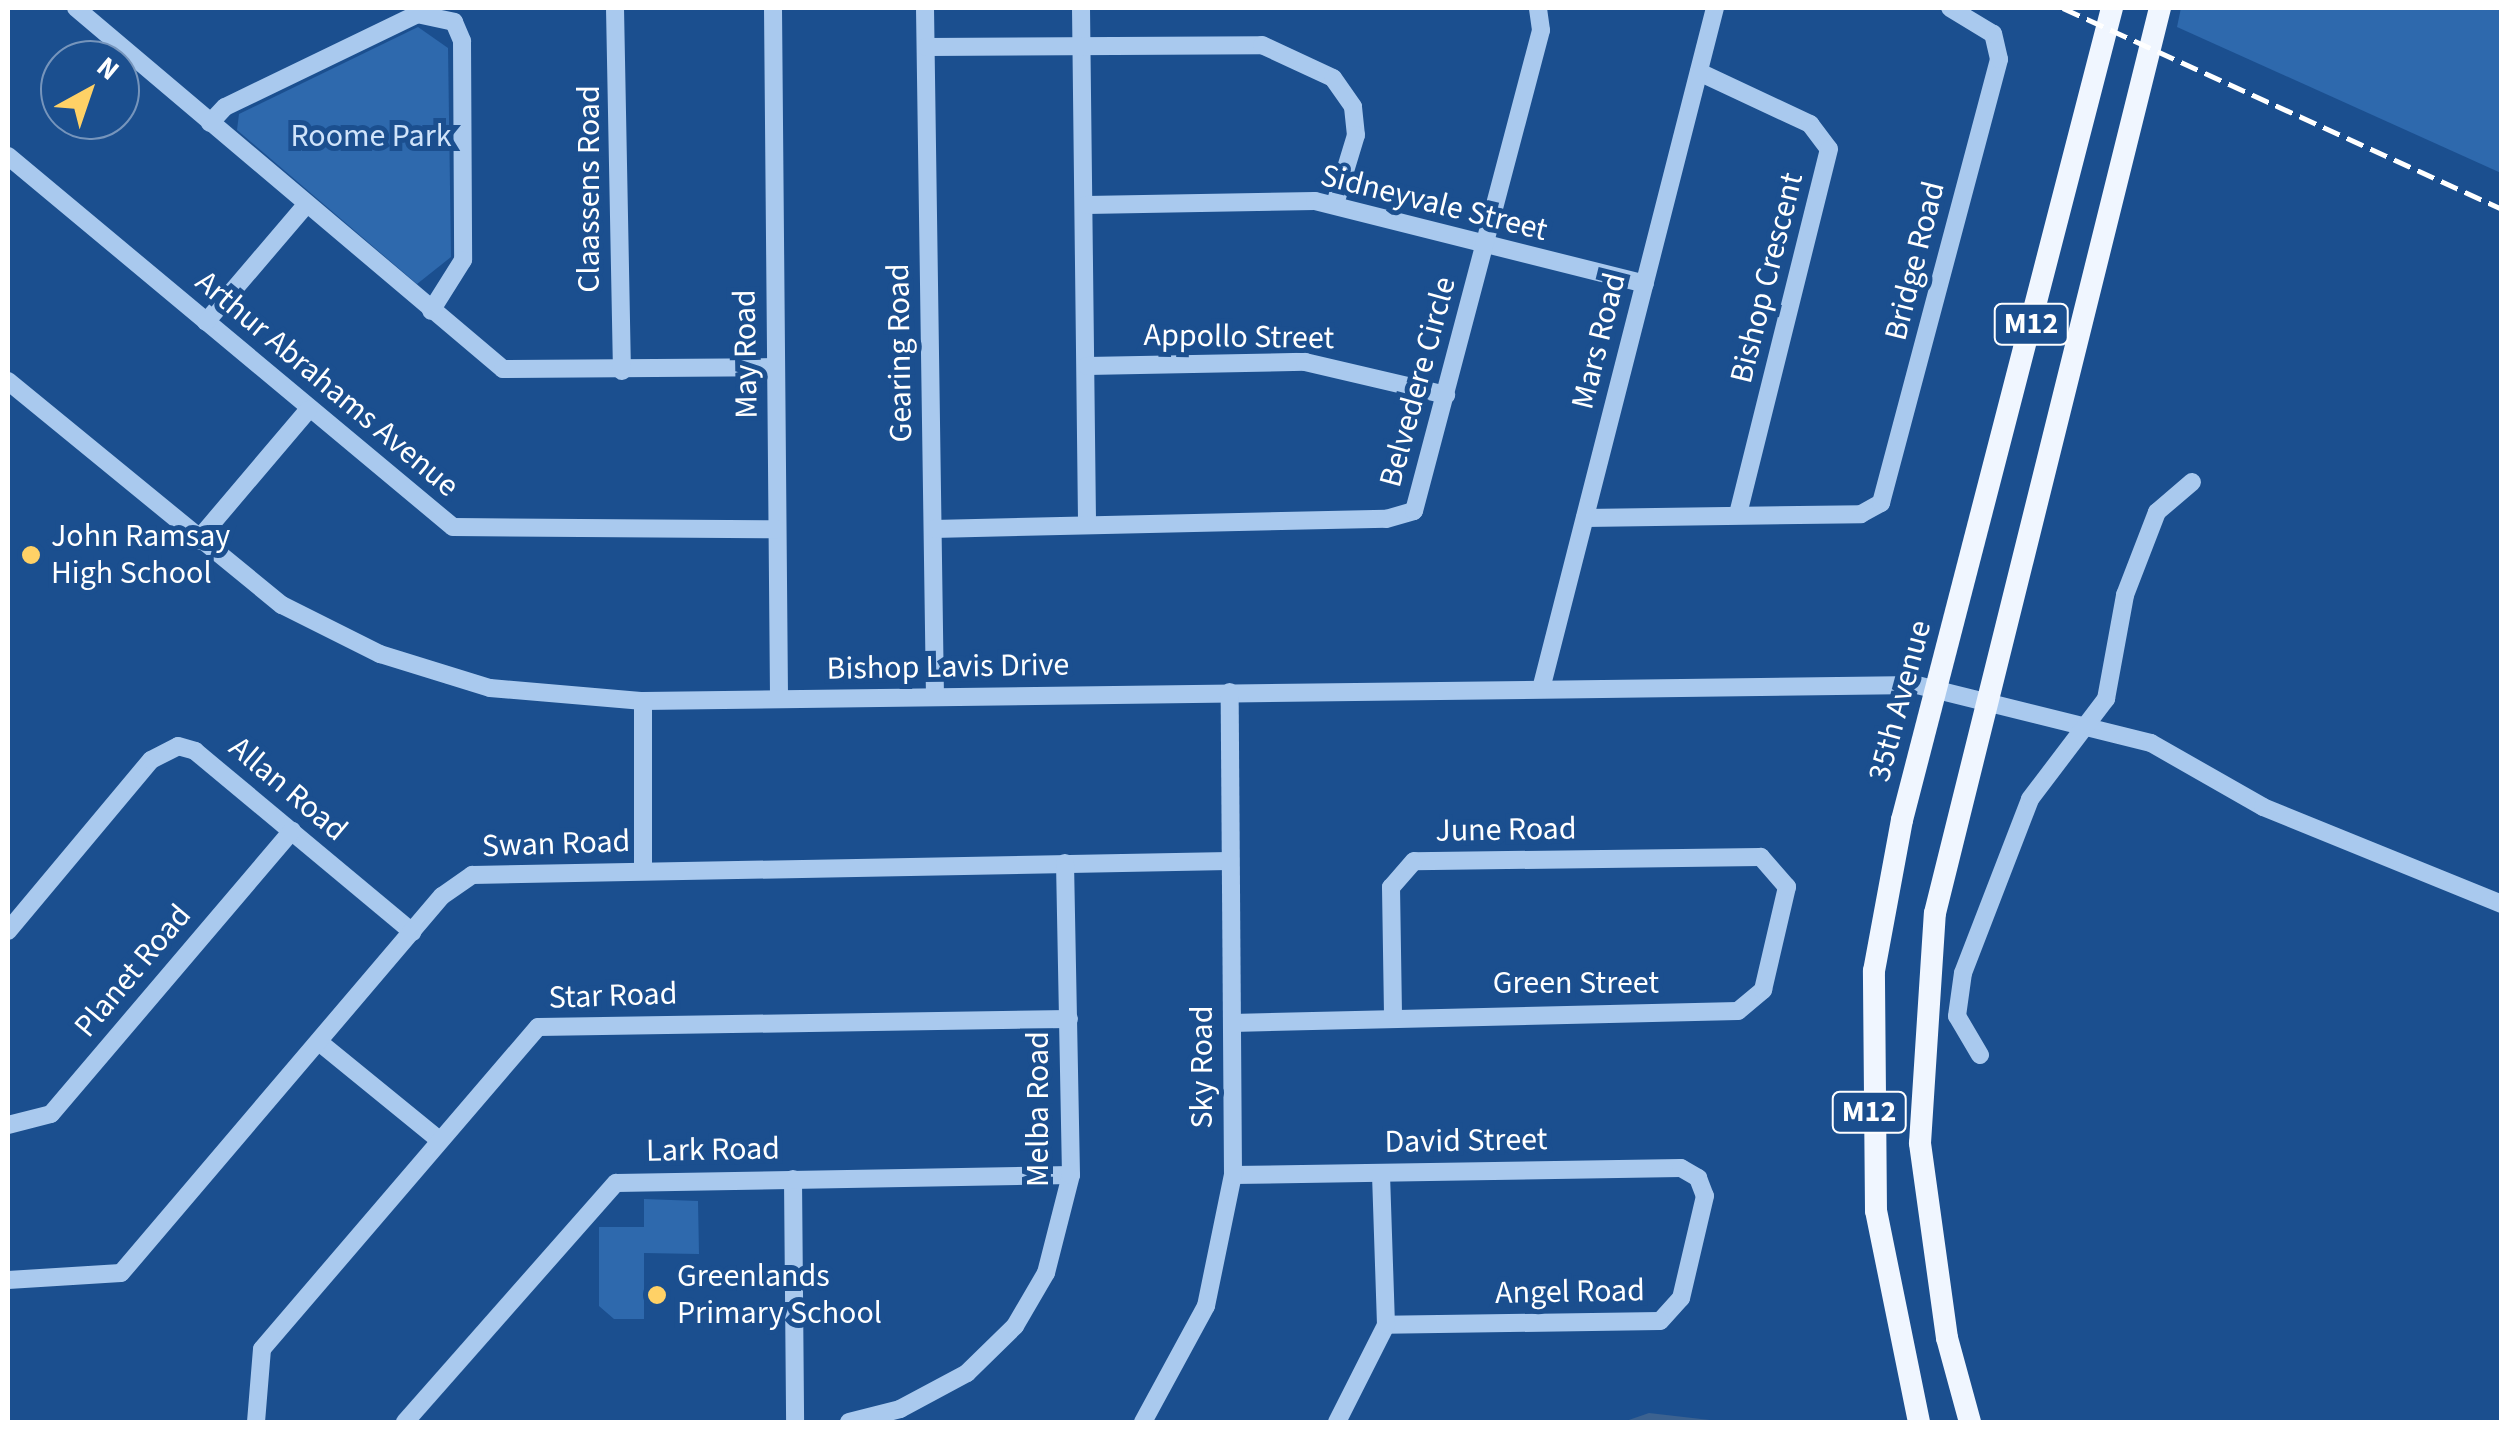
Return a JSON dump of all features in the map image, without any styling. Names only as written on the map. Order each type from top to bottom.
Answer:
[{"type":"main road","name":"35th Avenue","points":[[1919,1422],[1876,1211],[1869,1043],[1886,892],[2112,8]]},
{"type":"main road","name":"M12","points":[[1970,1422],[1926,1207],[1920,1047],[1940,885],[2160,8]]},
{"type":"street","points":[[77,8],[502,369],[776,367]]},
{"type":"street","name":"Claassens Road","points":[[615,8],[622,371]]},
{"type":"street","name":"May Road","points":[[773,8],[778,699]]},
{"type":"street","name":"Gearing Road","points":[[925,8],[935,697]]},
{"type":"street","points":[[1081,8],[1087,523]]},
{"type":"street","name":"Belvedere Circle","points":[[932,529],[1403,517],[1424,492],[1541,30],[1538,8]]},
{"type":"street","name":"Mars Road","points":[[1541,689],[1715,8]]},
{"type":"street","name":"Bridge Road","points":[[1738,514],[1861,514],[1881,502],[1998,60],[1993,34],[1950,8]]},
{"type":"street","points":[[210,123],[224,107],[417,14],[454,22],[462,41],[463,260],[431,310]]},
{"type":"street","points":[[926,47],[1253,42],[1333,78],[1357,126],[1334,204]]},
{"type":"street","name":"Bishop Crescent","points":[[1699,72],[1810,124],[1828,149],[1738,514]]},
{"type":"street","name":"Arthur Abrahams Avenue","points":[[8,156],[453,527],[776,529]]},
{"type":"street","name":"Sidneyvale Street","points":[[1086,204],[1334,204],[1644,284]]},
{"type":"street","points":[[206,322],[306,205]]},
{"type":"street","name":"Appollo Street","points":[[1086,366],[1305,362],[1446,396]]},
{"type":"street","name":"Bishop Lavis Drive","points":[[8,381],[196,541],[313,622],[416,667],[520,692],[643,701],[1541,689],[1939,691],[2171,752],[2263,806],[2502,904]]},
{"type":"street","points":[[196,541],[308,410]]},
{"type":"street","points":[[1980,1055],[1957,1016],[1963,973],[2030,800],[2090,728],[2112,686],[2125,596],[2157,512],[2192,482]]},
{"type":"street","points":[[1585,518],[1738,514]]},
{"type":"street","name":"Sky Road","points":[[1144,1422],[1206,1306],[1233,1175],[1230,692]]},
{"type":"street","points":[[642,870],[643,701]]},
{"type":"street","name":"Allan Road","points":[[8,931],[168,748],[195,750],[412,932]]},
{"type":"street","name":"Planet Road","points":[[8,1125],[52,1114],[292,832]]},
{"type":"street","name":"Green Street","points":[[1232,1023],[1393,1014],[1738,1011],[1762,990],[1788,887],[1760,857]]},
{"type":"street","name":"June Road","points":[[1393,1014],[1391,887],[1414,862],[1760,857]]},
{"type":"street","name":"Swan Road","points":[[8,1280],[121,1272],[412,932],[472,875],[1230,861]]},
{"type":"street","name":"Melba Road","points":[[849,1422],[930,1396],[997,1347],[1046,1273],[1070,1176],[1065,864]]},
{"type":"street","name":"Star Road","points":[[256,1422],[262,1348],[524,1038],[545,1026],[1069,1018]]},
{"type":"street","points":[[319,1042],[438,1139]]},
{"type":"street","name":"David Street","points":[[1233,1175],[1681,1168],[1698,1178]]},
{"type":"street","points":[[1337,1422],[1386,1325],[1381,1172]]},
{"type":"street","name":"Lark Road","points":[[405,1422],[608,1188],[793,1179],[1070,1176]]},
{"type":"street","name":"Angel Road","points":[[1386,1325],[1660,1321],[1680,1298],[1705,1196],[1698,1178]]},
{"type":"street","points":[[793,1179],[796,1422]]},
{"type":"green space","points":[[2181,8],[2501,8],[2501,173],[2177,27]]},
{"type":"green space","name":"Roome Park","points":[[418,27],[448,48],[451,257],[417,284],[237,130],[239,114]]},
{"type":"green space","points":[[644,1199],[698,1201],[699,1254],[644,1253],[644,1319],[614,1319],[599,1306],[599,1227],[644,1227]]},
{"type":"shaded area","points":[[1649,1413],[1727,1422],[1623,1422]]},
{"type":"railway","points":[[2063,8],[2502,209]]},
{"type":"place","name":"John Ramsay High School","points":[[31,555]]},
{"type":"place","name":"Greenlands Primary School","points":[[657,1295]]}]
